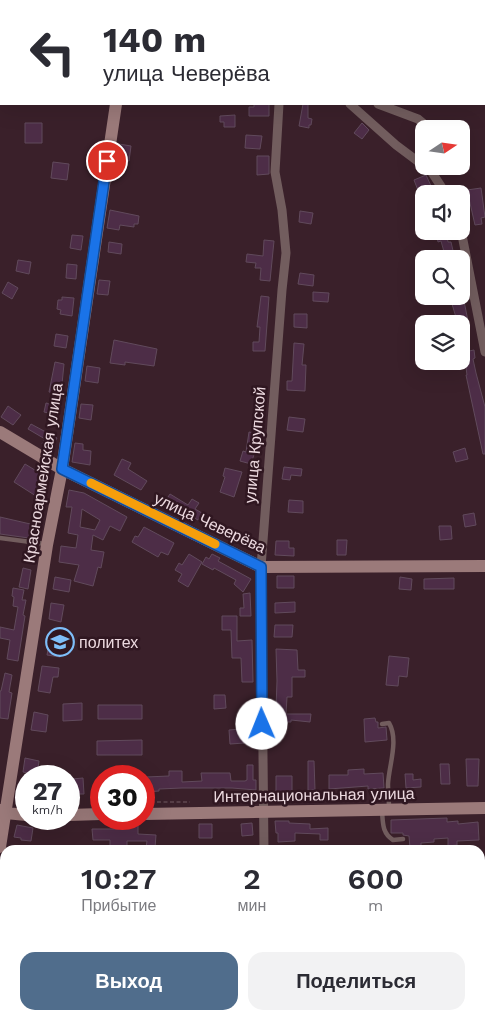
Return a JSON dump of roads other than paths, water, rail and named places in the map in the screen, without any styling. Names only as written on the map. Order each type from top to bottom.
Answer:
[{"type":"main road","name":"Красноармейская улица","points":[[0,845],[3,812],[47,544],[62,469],[116,105]]},
{"type":"main road","name":"улица Чеверёва","points":[[0,432],[62,469],[261,567],[485,566]]},
{"type":"main road","name":"Интернациональная улица","points":[[155,814],[485,808]]},
{"type":"street","name":"улица Крупской","points":[[264,845],[261,567],[286,253],[282,210],[275,172],[279,105]]},
{"type":"street","points":[[351,105],[415,159]]},
{"type":"street","points":[[381,105],[419,120]]},
{"type":"street","points":[[463,240],[485,352]]},
{"type":"lane","points":[[0,538],[47,544]]},
{"type":"lane","points":[[382,724],[389,723],[392,728],[393,749],[384,829],[386,834],[394,840],[403,839]]},
{"type":"place","name":"политех","points":[[60,642]]}]
